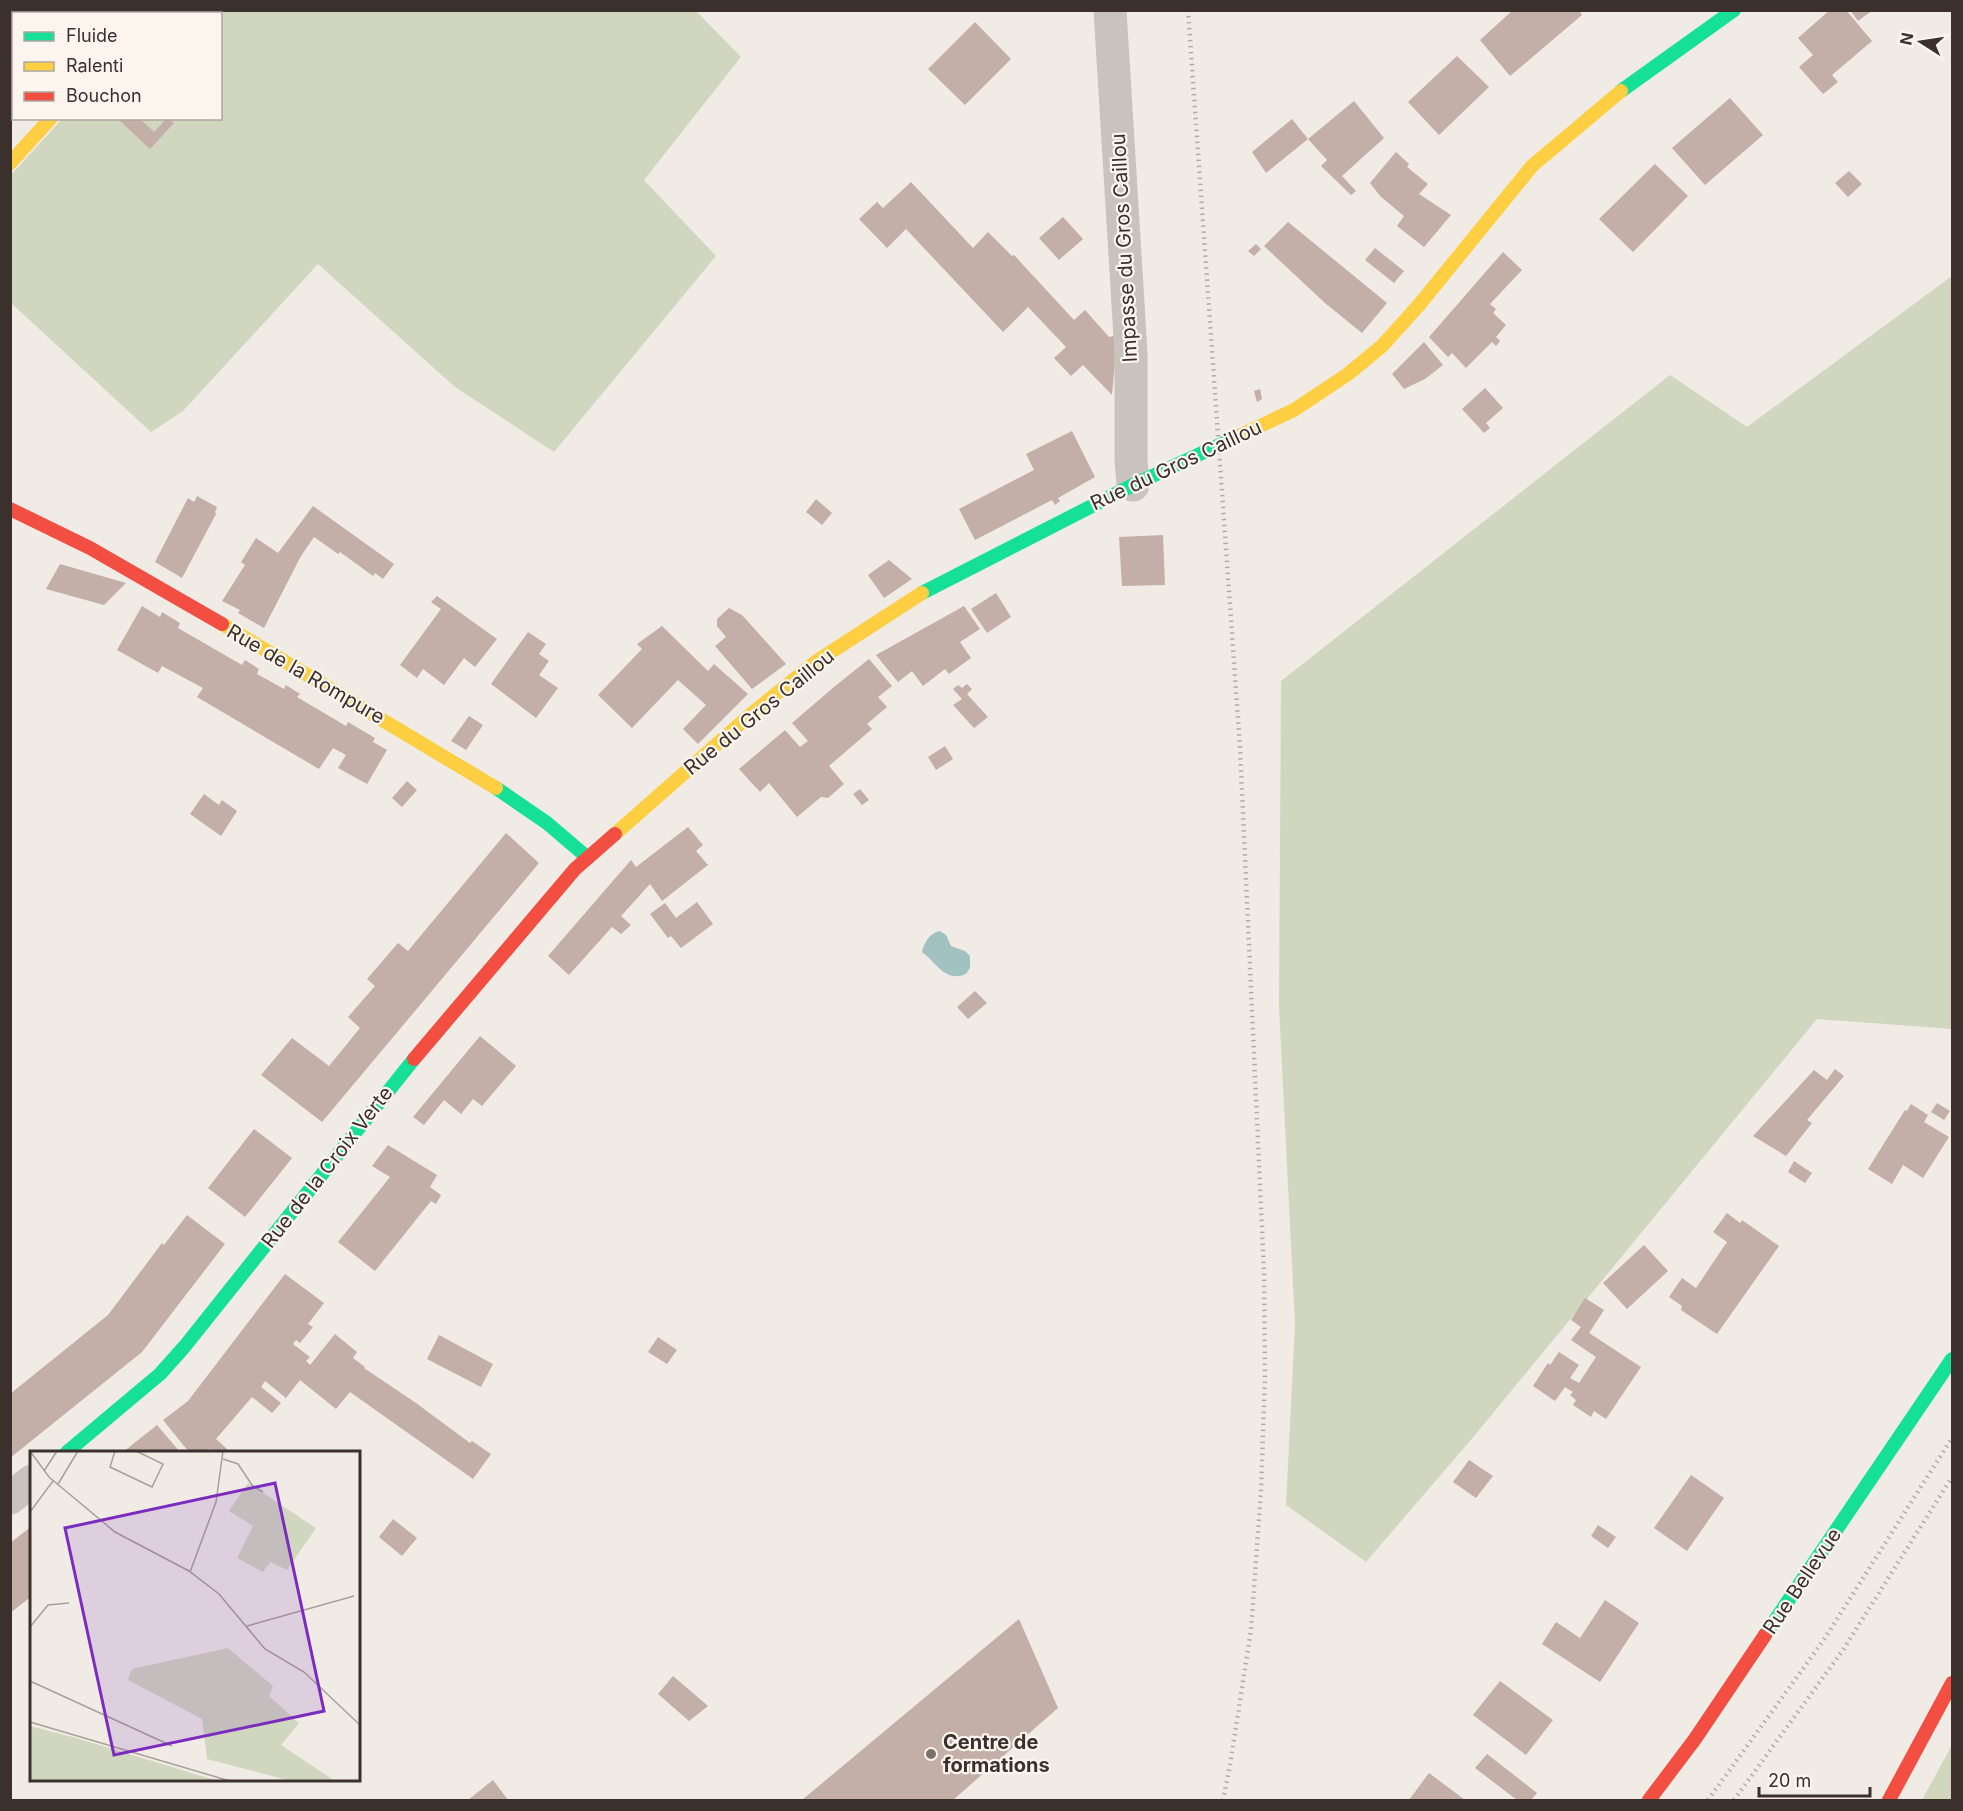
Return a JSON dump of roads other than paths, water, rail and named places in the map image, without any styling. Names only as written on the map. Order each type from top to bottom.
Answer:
[{"type":"street","name":"Impasse du Gros Caillou","points":[[1110,10],[1131,353],[1133,485]]},
{"type":"street","name":"Rue du Gros Caillou","points":[[575,869],[741,723],[817,662],[935,585],[1133,485],[1294,410],[1348,374],[1382,346],[1419,305],[1532,166],[1612,97],[1734,10]]},
{"type":"street","points":[[10,163],[49,120]]},
{"type":"street","name":"Rue de la Rompure","points":[[10,509],[48,526],[118,564],[416,738],[510,797],[575,845],[588,858]]},
{"type":"street","name":"Rue de la Croix Verte","points":[[68,1451],[160,1374],[185,1346],[400,1076],[575,869]]},
{"type":"street","name":"Rue Bellevue","points":[[1649,1800],[1695,1739],[1953,1359]]},
{"type":"street","points":[[10,1498],[30,1483]]},
{"type":"street","points":[[1889,1800],[1953,1683]]},
{"type":"water","points":[[940,931],[946,935],[951,946],[965,951],[970,956],[970,968],[966,974],[952,976],[947,974],[922,952],[928,938]]},
{"type":"railway","points":[[1188,10],[1240,747],[1264,1273],[1265,1376],[1261,1491],[1251,1630],[1223,1800]]},
{"type":"railway","points":[[1708,1800],[1823,1641],[1952,1438]]},
{"type":"railway","points":[[1734,1800],[1843,1650],[1952,1477]]},
{"type":"place","name":"Centre de formations","points":[[931,1754]]}]
